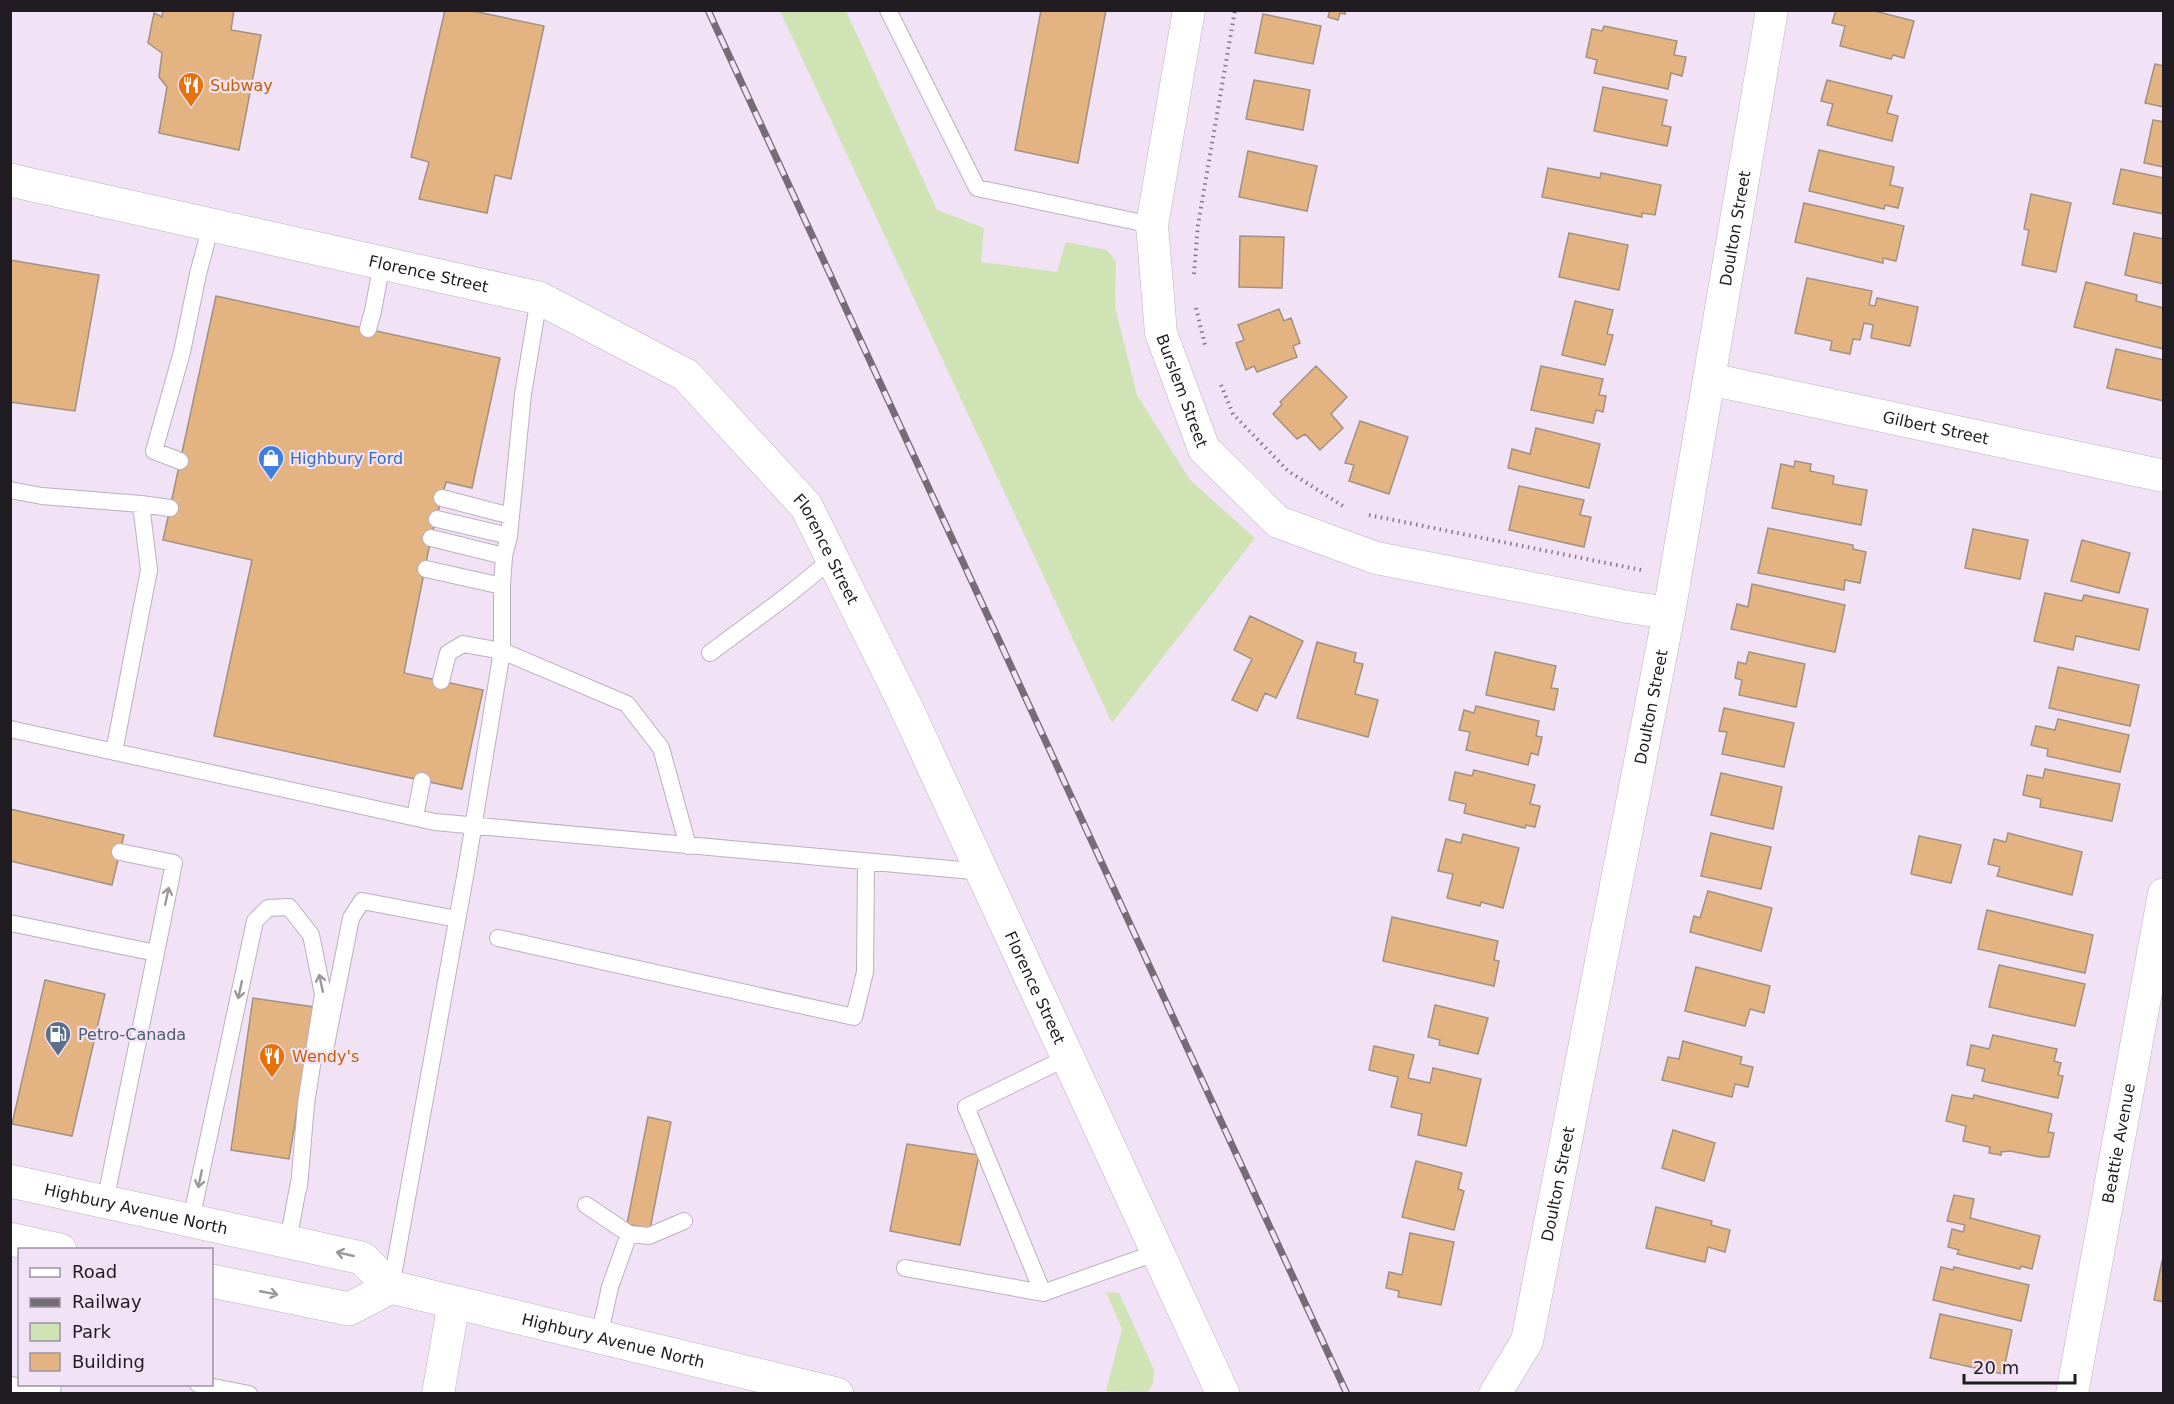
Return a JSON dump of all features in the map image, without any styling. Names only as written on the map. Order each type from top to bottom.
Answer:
[{"type":"main road","name":"Florence Street","points":[[10,180],[540,298],[686,375],[806,506],[905,705],[1223,1394]]},
{"type":"main road","name":"Highbury Avenue North","points":[[10,1181],[362,1258],[391,1287],[837,1394]]},
{"type":"main road","points":[[10,1239],[51,1248]]},
{"type":"main road","points":[[213,1281],[349,1309],[391,1287]]},
{"type":"street","name":"Burslem Street","points":[[1190,10],[1152,225],[1161,333],[1204,449],[1278,522],[1376,558],[1669,613]]},
{"type":"street","name":"Doulton Street","points":[[1495,1394],[1527,1341],[1669,613],[1772,10]]},
{"type":"street","name":"Gilbert Street","points":[[1709,379],[2163,476]]},
{"type":"street","name":"Beattie Avenue","points":[[2072,1394],[2163,894]]},
{"type":"street","points":[[438,1394],[454,1302]]},
{"type":"lane","points":[[888,10],[977,188],[1152,225]]},
{"type":"lane","points":[[180,461],[154,451],[182,352],[211,225]]},
{"type":"lane","points":[[368,329],[382,263]]},
{"type":"lane","points":[[391,1287],[502,651],[504,556],[509,536],[523,394],[540,298]]},
{"type":"lane","points":[[10,489],[42,496],[170,508]]},
{"type":"lane","points":[[442,498],[511,516]]},
{"type":"lane","points":[[114,752],[149,570],[141,504]]},
{"type":"lane","points":[[437,519],[509,536]]},
{"type":"lane","points":[[431,538],[504,556]]},
{"type":"lane","points":[[710,653],[803,585],[832,558]]},
{"type":"lane","points":[[426,569],[502,586]]},
{"type":"lane","points":[[441,681],[448,653],[463,644],[502,651],[627,704],[661,748],[688,846]]},
{"type":"lane","points":[[10,729],[435,822],[982,872]]},
{"type":"lane","points":[[415,817],[422,781]]},
{"type":"lane","points":[[105,1202],[174,863],[120,852]]},
{"type":"lane","points":[[498,938],[854,1017],[865,972],[866,862]]},
{"type":"lane","points":[[288,1241],[351,918],[362,901],[457,919]]},
{"type":"lane","points":[[191,1220],[255,921],[268,908],[290,907],[311,935],[323,994],[306,1104],[298,1187]]},
{"type":"lane","points":[[10,923],[156,953]]},
{"type":"lane","points":[[1043,1293],[966,1107],[1068,1057]]},
{"type":"lane","points":[[586,1205],[629,1234],[649,1236],[684,1221]]},
{"type":"lane","points":[[599,1337],[610,1287],[629,1234]]},
{"type":"lane","points":[[906,1268],[1043,1293],[1158,1252]]},
{"type":"lane","points":[[18,1386],[52,1390]]},
{"type":"lane","points":[[208,1386],[249,1394]]},
{"type":"path","points":[[1193,280],[1198,225],[1235,10]]},
{"type":"path","points":[[1195,302],[1208,355]]},
{"type":"path","points":[[1220,384],[1233,414],[1288,471],[1352,512]]},
{"type":"path","points":[[1363,514],[1641,570],[1643,558]]},
{"type":"green space","points":[[780,11],[846,11],[937,210],[984,228],[981,262],[1057,272],[1066,242],[1107,250],[1116,262],[1115,307],[1137,395],[1190,480],[1255,538],[1112,723]]},
{"type":"green space","points":[[1106,1292],[1119,1293],[1154,1370],[1153,1384],[1147,1393],[1106,1391],[1122,1329]]},
{"type":"building","points":[[163,10],[234,10],[231,30],[261,35],[239,150],[159,133],[167,87],[159,77],[162,53],[148,43],[154,13],[162,17]]},
{"type":"building","points":[[445,10],[468,10],[544,26],[511,179],[495,175],[487,213],[419,199],[429,162],[411,157]]},
{"type":"building","points":[[1041,10],[1106,10],[1078,163],[1015,150]]},
{"type":"building","points":[[1330,10],[1346,10],[1345,14],[1340,13],[1338,20],[1328,17]]},
{"type":"building","points":[[1836,10],[1871,10],[1914,21],[1904,58],[1893,55],[1891,59],[1840,46],[1845,26],[1832,23]]},
{"type":"building","points":[[1263,14],[1321,26],[1313,64],[1255,53]]},
{"type":"building","points":[[1604,26],[1677,41],[1674,55],[1686,57],[1682,76],[1671,73],[1668,89],[1594,73],[1597,60],[1586,57],[1592,29],[1602,31]]},
{"type":"building","points":[[2155,64],[2164,66],[2164,107],[2145,103]]},
{"type":"building","points":[[1254,80],[1310,90],[1303,130],[1246,119]]},
{"type":"building","points":[[1827,80],[1892,96],[1887,113],[1898,116],[1892,141],[1827,125],[1833,104],[1821,101]]},
{"type":"building","points":[[1603,87],[1667,100],[1662,125],[1671,127],[1667,146],[1594,131]]},
{"type":"building","points":[[2153,120],[2164,122],[2164,167],[2144,163]]},
{"type":"building","points":[[1819,150],[1894,167],[1890,185],[1903,188],[1898,208],[1885,205],[1884,209],[1809,191]]},
{"type":"building","points":[[1248,151],[1317,166],[1307,211],[1239,197]]},
{"type":"building","points":[[1548,168],[1600,178],[1601,173],[1661,185],[1655,215],[1642,213],[1642,217],[1542,197]]},
{"type":"building","points":[[2121,169],[2164,178],[2164,214],[2113,204]]},
{"type":"building","points":[[2031,194],[2071,203],[2056,272],[2022,265],[2029,230],[2024,229]]},
{"type":"building","points":[[1804,203],[1904,226],[1896,261],[1883,258],[1883,263],[1795,242]]},
{"type":"building","points":[[1569,233],[1628,245],[1619,290],[1559,277]]},
{"type":"building","points":[[2134,233],[2164,239],[2164,284],[2125,275]]},
{"type":"building","points":[[1240,236],[1284,237],[1282,288],[1239,287]]},
{"type":"building","points":[[10,260],[99,275],[75,411],[10,402]]},
{"type":"building","points":[[1807,278],[1872,291],[1869,305],[1875,306],[1877,298],[1918,307],[1910,346],[1871,338],[1873,325],[1864,323],[1860,340],[1853,339],[1850,354],[1830,350],[1832,341],[1795,333]]},
{"type":"building","points":[[2086,282],[2137,295],[2136,301],[2164,308],[2164,349],[2074,327]]},
{"type":"building","points":[[216,296],[500,358],[472,488],[446,482],[431,538],[404,673],[483,690],[462,789],[214,736],[252,560],[163,540]]},
{"type":"building","points":[[1575,301],[1613,310],[1607,334],[1613,335],[1605,365],[1562,355]]},
{"type":"building","points":[[1279,309],[1284,321],[1291,318],[1300,343],[1293,346],[1297,357],[1257,372],[1254,366],[1246,370],[1236,343],[1244,340],[1238,325]]},
{"type":"building","points":[[2116,349],[2164,360],[2164,401],[2107,388]]},
{"type":"building","points":[[1316,366],[1347,397],[1331,414],[1343,428],[1320,450],[1305,434],[1297,439],[1273,414],[1282,404],[1280,402]]},
{"type":"building","points":[[1541,366],[1603,379],[1599,395],[1606,396],[1603,412],[1596,410],[1593,423],[1531,410]]},
{"type":"building","points":[[1360,421],[1408,437],[1389,494],[1349,481],[1354,465],[1345,463]]},
{"type":"building","points":[[1536,428],[1600,444],[1589,488],[1508,468],[1512,449],[1530,454]]},
{"type":"building","points":[[1795,461],[1811,464],[1810,471],[1834,476],[1833,484],[1867,490],[1861,525],[1772,508],[1781,464],[1794,467]]},
{"type":"building","points":[[1519,486],[1584,500],[1580,515],[1591,517],[1584,547],[1509,530]]},
{"type":"building","points":[[1768,528],[1853,545],[1853,549],[1866,552],[1860,583],[1845,580],[1844,590],[1758,573]]},
{"type":"building","points":[[1973,529],[2028,540],[2020,579],[1965,568]]},
{"type":"building","points":[[2082,540],[2130,553],[2119,593],[2071,581]]},
{"type":"building","points":[[1752,584],[1845,605],[1835,652],[1731,629],[1737,604],[1748,607]]},
{"type":"building","points":[[2045,593],[2082,601],[2084,595],[2148,609],[2139,650],[2076,636],[2073,650],[2034,641]]},
{"type":"building","points":[[1250,616],[1303,641],[1276,698],[1265,693],[1257,711],[1232,700],[1252,659],[1234,650]]},
{"type":"building","points":[[1317,642],[1356,653],[1354,662],[1363,664],[1355,694],[1378,700],[1368,737],[1297,718]]},
{"type":"building","points":[[1495,652],[1556,666],[1551,688],[1558,689],[1554,710],[1486,695]]},
{"type":"building","points":[[1749,652],[1805,664],[1796,707],[1739,695],[1742,680],[1735,678],[1738,662],[1746,664]]},
{"type":"building","points":[[2058,667],[2139,685],[2130,726],[2049,708]]},
{"type":"building","points":[[1476,706],[1539,721],[1536,736],[1542,737],[1538,755],[1531,753],[1528,765],[1466,750],[1470,732],[1459,730],[1464,710],[1474,713]]},
{"type":"building","points":[[1724,708],[1794,723],[1784,767],[1722,754],[1727,732],[1719,731]]},
{"type":"building","points":[[2058,719],[2129,735],[2120,772],[2047,756],[2048,749],[2031,745],[2036,726],[2055,730]]},
{"type":"building","points":[[2045,769],[2120,784],[2112,821],[2040,807],[2041,799],[2023,795],[2027,775],[2043,778]]},
{"type":"building","points":[[1474,770],[1535,785],[1530,804],[1540,806],[1535,827],[1526,825],[1525,828],[1464,813],[1466,804],[1449,800],[1455,772],[1472,776]]},
{"type":"building","points":[[1721,773],[1782,787],[1773,829],[1711,815]]},
{"type":"building","points":[[10,809],[124,835],[112,885],[10,861]]},
{"type":"building","points":[[1711,833],[1771,847],[1761,889],[1701,876]]},
{"type":"building","points":[[2008,833],[2082,852],[2072,895],[1997,876],[2000,867],[1988,864],[1994,839],[2006,842]]},
{"type":"building","points":[[1463,834],[1519,848],[1503,908],[1481,902],[1480,906],[1447,898],[1453,874],[1438,871],[1446,839],[1461,843]]},
{"type":"building","points":[[1919,836],[1961,845],[1951,883],[1911,874]]},
{"type":"building","points":[[1708,891],[1772,908],[1761,951],[1690,932],[1694,916],[1700,918]]},
{"type":"building","points":[[1987,910],[2093,935],[2085,973],[1978,949]]},
{"type":"building","points":[[1392,917],[1498,941],[1494,960],[1499,961],[1494,986],[1383,961]]},
{"type":"building","points":[[1999,965],[2085,984],[2075,1026],[1989,1007]]},
{"type":"building","points":[[1696,967],[1770,986],[1764,1013],[1750,1009],[1745,1026],[1685,1011]]},
{"type":"building","points":[[45,980],[105,994],[72,1136],[12,1124]]},
{"type":"building","name":"Wendy's","points":[[253,998],[314,1007],[289,1159],[231,1150]]},
{"type":"building","points":[[1435,1005],[1488,1018],[1478,1054],[1439,1045],[1440,1040],[1428,1037]]},
{"type":"building","points":[[1993,1035],[2057,1049],[2054,1061],[2061,1063],[2058,1075],[2063,1076],[2058,1098],[1982,1081],[1985,1069],[1967,1065],[1971,1045],[1989,1049]]},
{"type":"building","points":[[1683,1041],[1742,1057],[1740,1064],[1753,1067],[1748,1087],[1735,1084],[1732,1097],[1662,1080],[1668,1057],[1679,1059]]},
{"type":"building","points":[[1374,1046],[1414,1055],[1408,1078],[1430,1083],[1433,1068],[1481,1079],[1466,1146],[1418,1135],[1422,1114],[1391,1107],[1398,1077],[1369,1070]]},
{"type":"building","points":[[1952,1095],[1973,1099],[1974,1095],[2052,1114],[2048,1132],[2054,1133],[2049,1157],[2010,1151],[2001,1152],[2001,1155],[1989,1153],[1990,1147],[1963,1141],[1966,1126],[1946,1121]]},
{"type":"building","points":[[648,1117],[671,1122],[650,1229],[627,1224]]},
{"type":"building","points":[[1673,1130],[1715,1143],[1704,1181],[1662,1168]]},
{"type":"building","points":[[907,1144],[979,1155],[960,1245],[890,1231]]},
{"type":"building","points":[[1416,1161],[1462,1173],[1458,1189],[1464,1191],[1454,1230],[1402,1217]]},
{"type":"building","points":[[1954,1195],[1974,1199],[1970,1218],[2040,1236],[2032,1269],[2021,1266],[2020,1269],[1957,1254],[1959,1250],[1948,1247],[1952,1229],[1963,1232],[1965,1225],[1947,1221]]},
{"type":"building","points":[[1656,1207],[1712,1221],[1711,1225],[1730,1230],[1725,1252],[1708,1247],[1705,1262],[1646,1248]]},
{"type":"building","points":[[1410,1233],[1454,1242],[1441,1305],[1398,1297],[1399,1291],[1386,1288],[1389,1272],[1402,1275]]},
{"type":"building","points":[[2162,1261],[2164,1261],[2164,1302],[2154,1300]]},
{"type":"building","points":[[1941,1267],[1953,1270],[1954,1267],[2029,1285],[2021,1321],[1933,1300]]},
{"type":"building","points":[[1940,1314],[2012,1330],[2003,1374],[1930,1358]]},
{"type":"railway","points":[[708,10],[1347,1394]]},
{"type":"place","name":"Subway","points":[[191,108]]},
{"type":"place","name":"Highbury Ford","points":[[271,481]]},
{"type":"place","name":"Petro-Canada","points":[[58,1057]]},
{"type":"place","name":"Wendy's","points":[[272,1079]]}]
